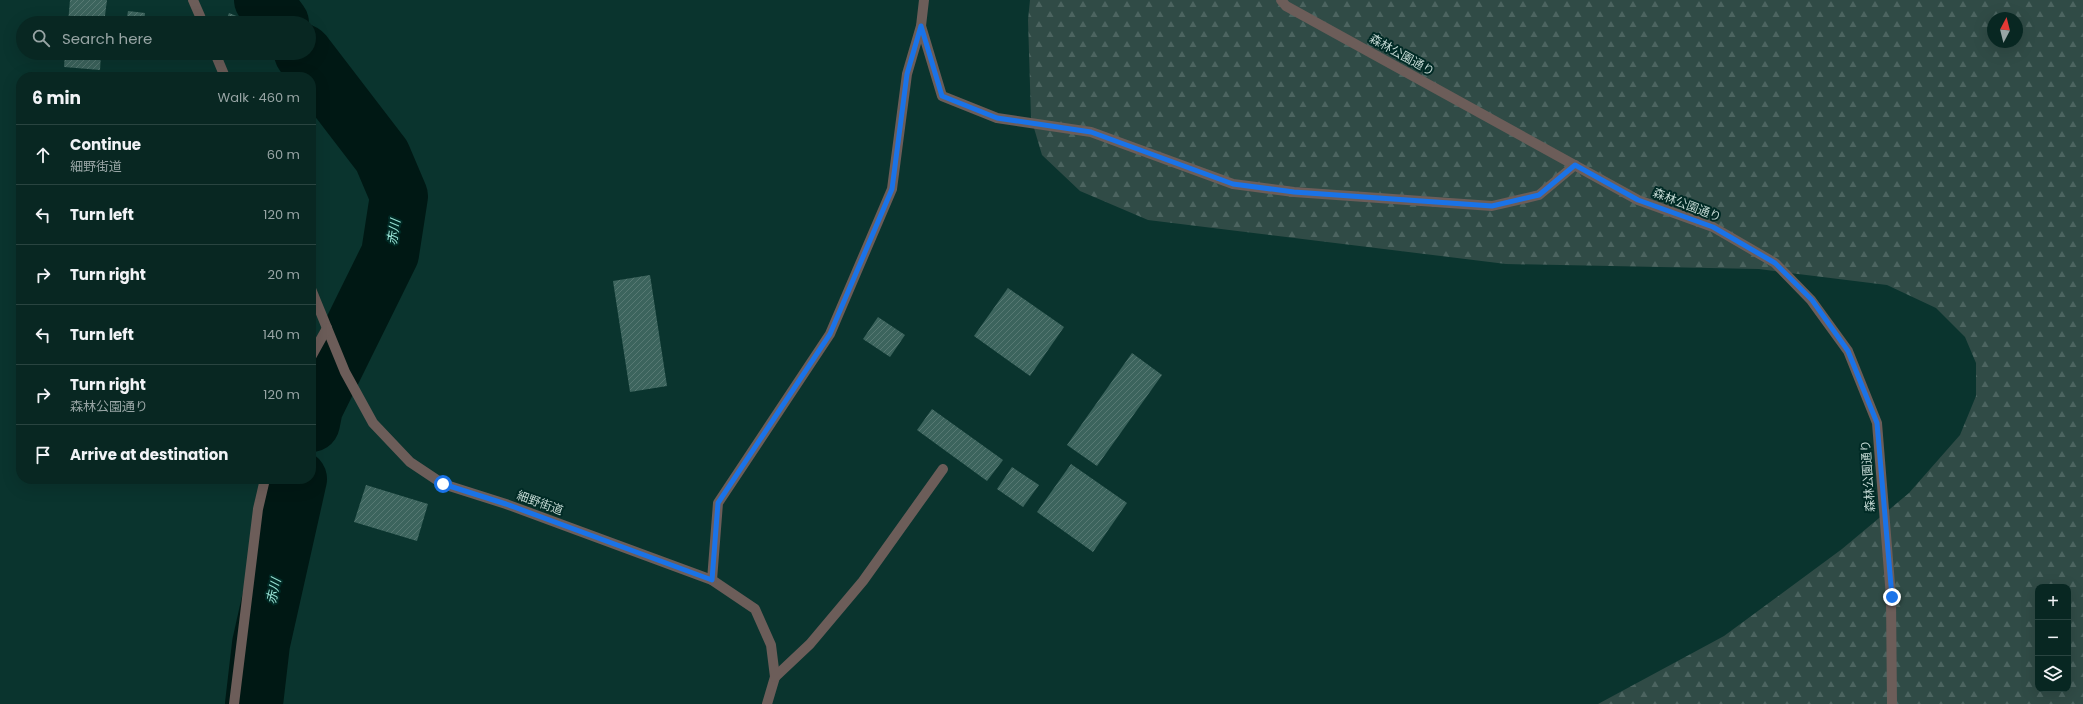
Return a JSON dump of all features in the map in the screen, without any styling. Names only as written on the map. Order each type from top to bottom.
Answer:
[{"type":"street","points":[[193,0],[200,16]]},
{"type":"street","points":[[712,580],[718,503],[830,334],[892,189],[907,74],[921,26],[924,0]]},
{"type":"street","name":"森林公園通り","points":[[1281,0],[1286,6],[1638,200],[1713,227],[1775,263],[1812,300],[1848,351],[1877,423],[1892,597],[1892,704]]},
{"type":"street","points":[[921,26],[942,96],[997,118],[1091,132],[1233,184],[1294,192],[1492,206],[1539,195],[1575,165]]},
{"type":"street","points":[[218,60],[222,72]]},
{"type":"street","name":"細野街道","points":[[316,303],[345,372],[373,424],[410,462],[443,484],[506,504],[712,580],[755,609],[771,645],[775,677],[767,704]]},
{"type":"street","points":[[316,347],[326,328]]},
{"type":"street","points":[[775,677],[810,644],[863,581],[943,469]]},
{"type":"street","points":[[234,704],[258,509],[264,484]]},
{"type":"green space","points":[[1030,0],[2083,0],[2083,704],[1598,704],[1724,636],[1842,549],[1909,493],[1960,435],[1976,396],[1976,363],[1965,337],[1936,308],[1887,285],[1759,269],[1506,264],[1148,220],[1080,191],[1042,155],[1031,118],[1028,20]]},
{"type":"building","points":[[70,0],[107,0],[105,16],[69,16]]},
{"type":"building","points":[[128,11],[145,13],[145,16],[127,16]]},
{"type":"building","points":[[229,13],[236,16],[228,16]]},
{"type":"building","points":[[64,60],[101,60],[100,70],[64,67]]},
{"type":"building","points":[[650,275],[667,386],[630,392],[613,281]]},
{"type":"building","points":[[1008,288],[1064,327],[1030,376],[974,336]]},
{"type":"building","points":[[878,317],[905,335],[890,357],[863,339]]},
{"type":"building","points":[[1132,353],[1162,375],[1097,466],[1067,445]]},
{"type":"building","points":[[932,409],[1003,460],[987,481],[917,430]]},
{"type":"building","points":[[1071,464],[1127,503],[1093,552],[1037,512]]},
{"type":"building","points":[[1012,467],[1039,485],[1023,507],[997,489]]},
{"type":"building","points":[[366,485],[428,504],[417,541],[354,522]]},
{"type":"waterway","name":"赤川","points":[[263,0],[275,16]]},
{"type":"waterway","name":"赤川","points":[[308,60],[382,156],[399,196],[390,254],[316,404]]},
{"type":"waterway","name":"赤川","points":[[254,704],[261,644],[297,484]]},
{"type":"route","points":[[443,484],[506,504],[712,580],[714,538],[718,503],[830,334],[892,189],[907,74],[921,26],[942,96],[997,118],[1091,132],[1233,184],[1294,192],[1492,206],[1539,195],[1575,165],[1638,200],[1713,227],[1775,263],[1812,300],[1848,351],[1877,423],[1882,496],[1892,597]]}]
